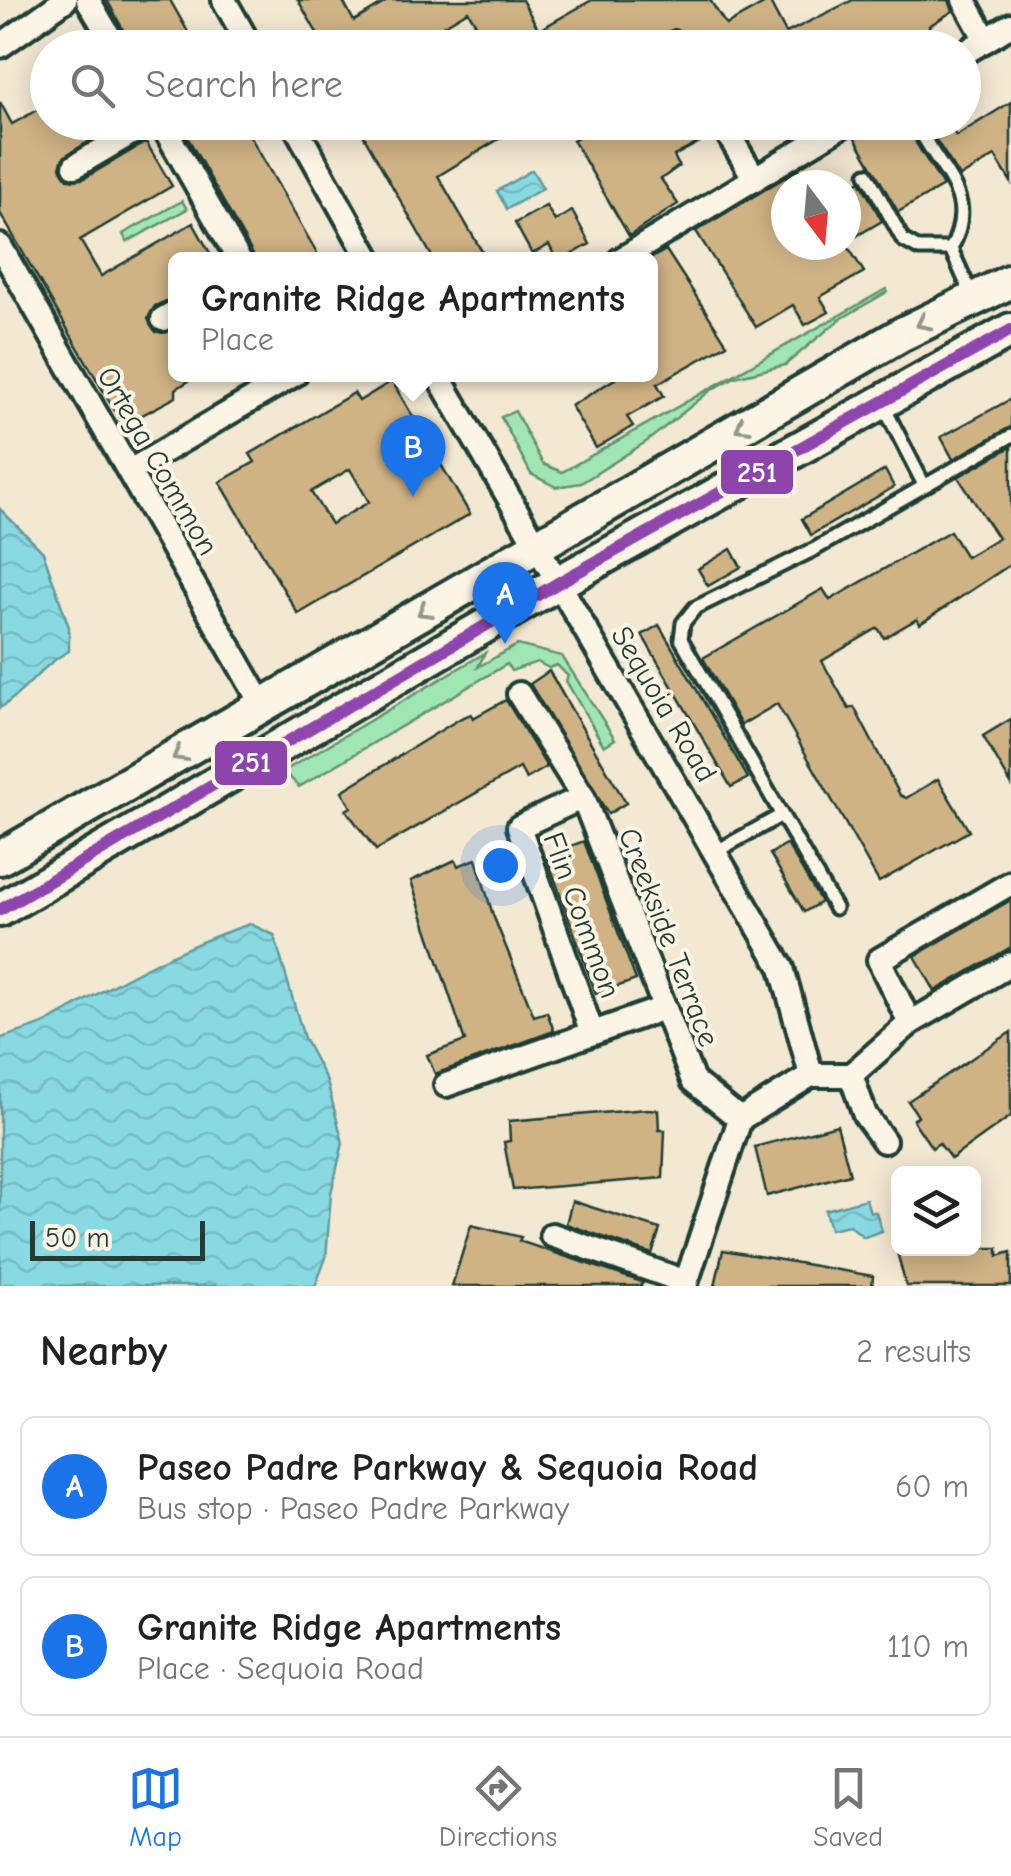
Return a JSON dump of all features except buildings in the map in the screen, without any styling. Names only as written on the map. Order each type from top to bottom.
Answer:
[{"type":"main road","points":[[0,858],[538,544],[972,298],[1011,281]]},
{"type":"main road","points":[[0,910],[558,583],[1011,330]]},
{"type":"street","points":[[0,46],[65,0]]},
{"type":"street","points":[[88,0],[106,30]]},
{"type":"street","points":[[224,0],[241,30]]},
{"type":"street","points":[[964,0],[980,30]]},
{"type":"street","points":[[981,43],[1011,25]]},
{"type":"street","points":[[981,31],[986,40]]},
{"type":"street","points":[[75,166],[119,140]]},
{"type":"street","points":[[171,140],[234,252]]},
{"type":"street","points":[[303,140],[366,252]]},
{"type":"street","points":[[732,140],[755,179]]},
{"type":"street","points":[[633,252],[819,140]]},
{"type":"street","name":"Ortega Common","points":[[0,246],[263,706]]},
{"type":"street","points":[[130,470],[282,382]]},
{"type":"street","name":"Sequoia Road","points":[[442,382],[782,968],[811,1076]]},
{"type":"street","name":"Creekside Terrace","points":[[519,694],[582,796],[661,1009],[693,1081],[740,1119]]},
{"type":"street","name":"Flin Common","points":[[582,796],[519,826],[592,1033]]},
{"type":"street","points":[[910,1023],[879,960],[1011,883]]},
{"type":"street","points":[[552,1236],[686,1284],[740,1119],[811,1076],[850,1075],[910,1023],[1011,964]]},
{"type":"street","points":[[446,1085],[661,1009]]},
{"type":"street","points":[[850,1075],[865,1114],[884,1141]]},
{"type":"lane","points":[[925,140],[964,208],[962,226],[951,249],[972,298]]},
{"type":"lane","points":[[867,174],[903,240],[918,249],[951,249]]},
{"type":"lane","points":[[881,400],[924,486]]},
{"type":"lane","points":[[836,908],[681,638],[683,623],[695,608],[815,549],[1011,436]]},
{"type":"lane","points":[[716,851],[780,816]]},
{"type":"green space","points":[[182,201],[187,209],[127,242],[123,234]]},
{"type":"green space","points":[[886,289],[887,292],[839,320],[785,365],[735,377],[710,391],[646,442],[581,483],[556,487],[531,474],[501,417],[515,411],[543,464],[562,472]]},
{"type":"green space","points":[[517,645],[562,656],[615,739],[604,746],[566,681],[568,676],[557,665],[549,668],[537,662],[511,671],[507,664],[299,787],[284,771],[485,653],[478,667]]},
{"type":"water","points":[[532,170],[543,188],[507,209],[497,191]]},
{"type":"water","points":[[0,509],[43,552],[69,627],[69,651],[0,708]]},
{"type":"water","points":[[250,924],[274,935],[304,1038],[327,1082],[343,1143],[331,1193],[326,1258],[315,1286],[0,1286],[0,1039],[45,1023],[173,955]]},
{"type":"water","points":[[866,1199],[870,1212],[876,1212],[882,1231],[864,1237],[849,1225],[830,1229],[825,1210]]},
{"type":"transit line","name":"251","points":[[0,910],[558,583],[1011,330]]},
{"type":"place","name":"Granite Ridge Apartments","points":[[413,497]]},
{"type":"place","name":"Paseo Padre Parkway & Sequoia Road","points":[[505,644]]}]
